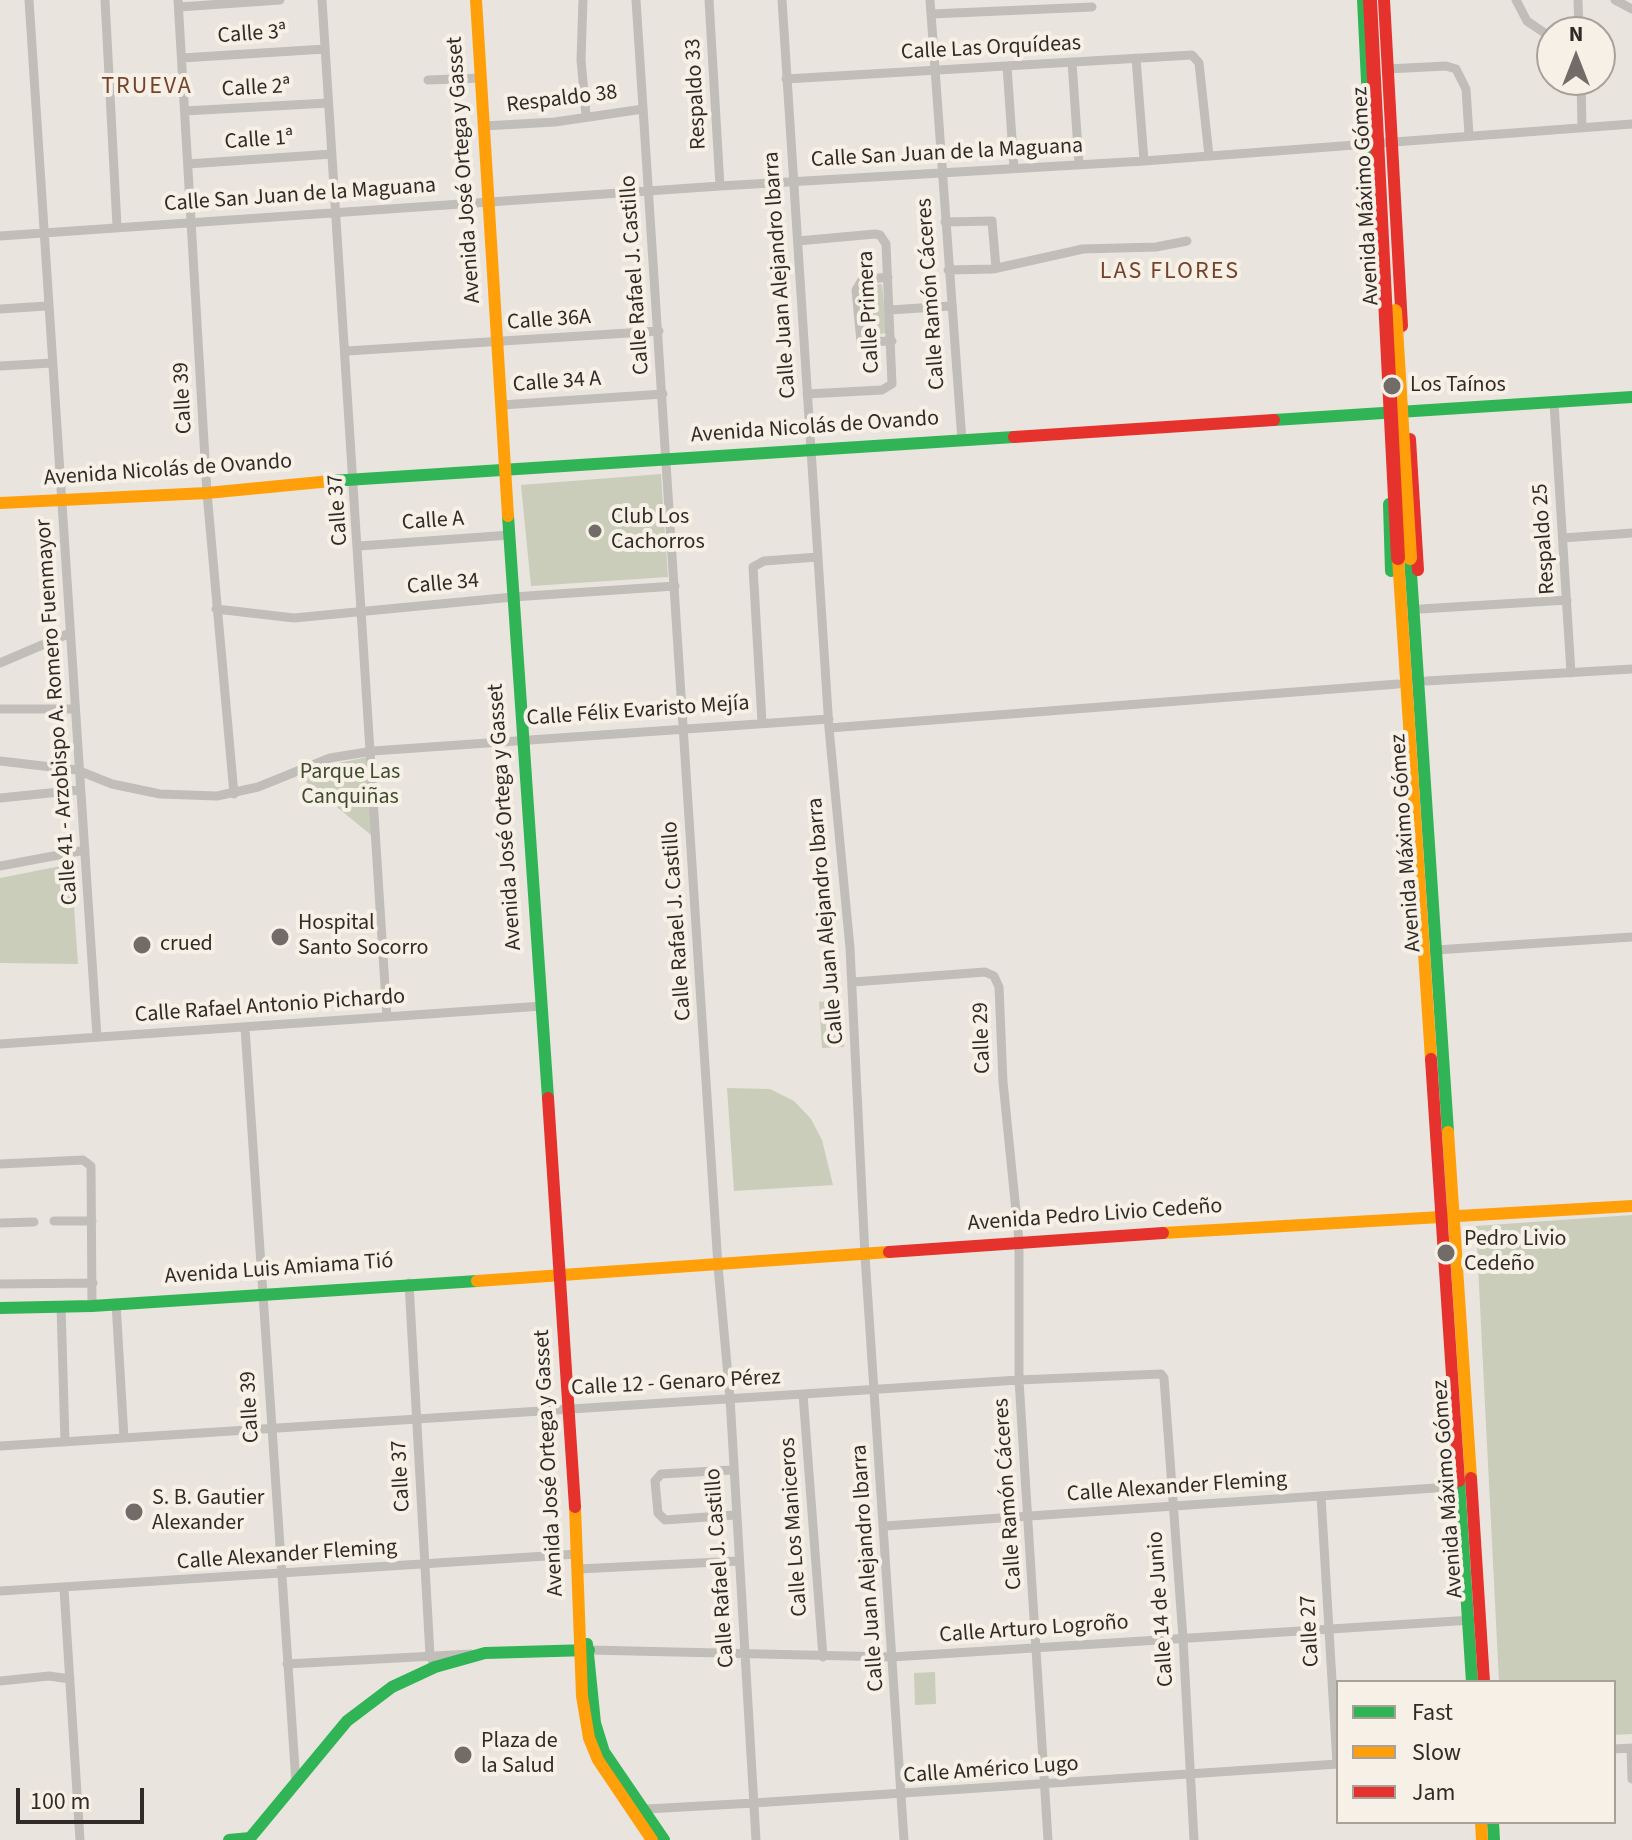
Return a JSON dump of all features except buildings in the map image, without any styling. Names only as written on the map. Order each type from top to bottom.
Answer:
[{"type":"main road","name":"Avenida José Ortega y Gasset","points":[[476,0],[584,1650],[595,1723],[604,1752],[616,1774],[647,1809],[664,1840]]},
{"type":"main road","points":[[1382,0],[1426,681],[1416,758]]},
{"type":"main road","name":"Avenida Máximo Gómez","points":[[1382,0],[1404,558]]},
{"type":"main road","points":[[1362,1],[1398,684],[1416,758]]},
{"type":"main road","name":"Avenida Máximo Gómez","points":[[1362,1],[1404,558],[1474,1620],[1484,1680]]},
{"type":"main road","name":"Avenida Nicolás de Ovando","points":[[0,503],[207,493],[355,479],[1632,397]]},
{"type":"main road","name":"Avenida Máximo Gómez","points":[[1416,758],[1436,950],[1446,1218]]},
{"type":"main road","name":"Avenida Pedro Livio Cedeño","points":[[561,1274],[865,1256],[1019,1241],[1632,1206]]},
{"type":"main road","name":"Avenida Luis Amiama Tió","points":[[0,1308],[92,1306],[561,1274]]},
{"type":"main road","name":"Avenida Máximo Gómez","points":[[1472,1680],[1474,1620]]},
{"type":"main road","name":"Avenida José Ortega y Gasset","points":[[584,1650],[585,1720],[592,1748],[652,1840]]},
{"type":"main road","points":[[229,1840],[249,1839],[347,1721],[433,1661],[485,1653],[584,1650]]},
{"type":"street","name":"Calle 41 - Arzobispo A. Romero Fuenmayor","points":[[29,0],[77,770],[97,1037]]},
{"type":"street","points":[[105,0],[117,226]]},
{"type":"street","points":[[179,3],[280,0]]},
{"type":"street","name":"Calle 37","points":[[322,0],[373,751],[387,1017]]},
{"type":"street","points":[[583,0],[581,60],[586,115]]},
{"type":"street","name":"Calle Rafael J. Castillo","points":[[636,0],[718,1266],[730,1398],[756,1840]]},
{"type":"street","name":"Respaldo 33","points":[[709,0],[720,186]]},
{"type":"street","name":"Calle Juan Alejandro lbarra","points":[[782,0],[829,724],[853,982],[865,1256],[904,1840]]},
{"type":"street","name":"Calle Ramón Cáceres","points":[[930,0],[940,173],[962,441]]},
{"type":"street","points":[[1516,0],[1527,21],[1536,27]]},
{"type":"street","points":[[1615,0],[1632,9]]},
{"type":"street","name":"Calle 39","points":[[179,3],[207,493],[234,794]]},
{"type":"street","points":[[931,14],[1067,4],[1092,7]]},
{"type":"street","name":"Calle 3ª","points":[[182,58],[325,49]]},
{"type":"street","name":"Calle Las Orquídeas","points":[[786,79],[1192,55],[1197,58],[1209,156]]},
{"type":"street","points":[[1136,58],[1144,161]]},
{"type":"street","points":[[1072,62],[1079,164]]},
{"type":"street","points":[[1007,66],[1014,168]]},
{"type":"street","points":[[1387,69],[1446,66],[1456,69],[1466,89],[1469,135]]},
{"type":"street","points":[[428,80],[481,78]]},
{"type":"street","points":[[1581,96],[1582,128]]},
{"type":"street","name":"Calle 2ª","points":[[185,111],[328,103]]},
{"type":"street","name":"Respaldo 38","points":[[484,126],[555,122],[643,109]]},
{"type":"street","points":[[1390,142],[1632,124]]},
{"type":"street","name":"Calle San Juan de la Maguana","points":[[0,236],[1390,142]]},
{"type":"street","name":"Calle 1ª","points":[[188,164],[332,154]]},
{"type":"street","points":[[945,222],[992,221],[996,268]]},
{"type":"street","name":"Calle Primera","points":[[798,241],[880,235],[886,244],[892,341],[892,384],[888,388],[807,394]]},
{"type":"street","points":[[948,270],[996,268],[1083,249],[1156,247],[1187,241]]},
{"type":"street","points":[[888,277],[862,280],[856,290],[861,342],[892,341]]},
{"type":"street","points":[[0,309],[47,306]]},
{"type":"street","points":[[890,310],[950,306]]},
{"type":"street","name":"Calle 36A","points":[[347,351],[659,331]]},
{"type":"street","points":[[0,366],[52,363]]},
{"type":"street","name":"Calle 34 A","points":[[502,405],[663,394]]},
{"type":"street","name":"Respaldo 25","points":[[1554,403],[1571,673]]},
{"type":"street","points":[[1563,538],[1632,533]]},
{"type":"street","name":"Calle A","points":[[359,546],[510,535]]},
{"type":"street","points":[[762,722],[753,567],[764,561],[818,557]]},
{"type":"street","name":"Calle 34","points":[[216,609],[294,618],[513,597],[675,586]]},
{"type":"street","points":[[1421,609],[1567,600]]},
{"type":"street","points":[[0,663],[70,633]]},
{"type":"street","points":[[1426,681],[1632,669]]},
{"type":"street","name":"Calle Félix Evaristo Mejía","points":[[0,761],[77,770],[112,784],[160,794],[234,794],[320,761],[373,751],[684,727],[762,722],[829,724],[1398,684]]},
{"type":"street","points":[[0,709],[74,709]]},
{"type":"street","points":[[0,798],[79,790]]},
{"type":"street","points":[[0,866],[85,850]]},
{"type":"street","points":[[1436,950],[1632,937]]},
{"type":"street","name":"Calle 29","points":[[853,982],[985,972],[994,976],[999,987],[1003,1082],[1019,1241]]},
{"type":"street","name":"Calle Rafael Antonio Pichardo","points":[[0,1044],[542,1006]]},
{"type":"street","name":"Calle 39","points":[[245,1028],[296,1783]]},
{"type":"street","points":[[0,1164],[87,1162],[91,1166],[92,1306]]},
{"type":"street","points":[[54,1221],[92,1221]]},
{"type":"street","points":[[0,1223],[34,1222]]},
{"type":"street","name":"Calle Ramón Cáceres","points":[[1019,1241],[1019,1380],[1048,1840]]},
{"type":"street","points":[[0,1284],[93,1283]]},
{"type":"street","name":"Calle 37","points":[[409,1283],[433,1661]]},
{"type":"street","points":[[116,1303],[124,1438]]},
{"type":"street","points":[[61,1306],[65,1442]]},
{"type":"street","name":"Calle 12 - Genaro Pérez","points":[[0,1446],[1019,1380],[1163,1375]]},
{"type":"street","name":"Calle 14 de Junio","points":[[1163,1375],[1183,1638],[1194,1840]]},
{"type":"street","name":"Calle Los Maniceros","points":[[803,1394],[823,1657]]},
{"type":"street","points":[[732,1470],[661,1474],[655,1481],[660,1518],[735,1515]]},
{"type":"street","name":"Calle Alexander Fleming","points":[[885,1526],[1465,1486]]},
{"type":"street","name":"Calle 27","points":[[1321,1496],[1336,1734]]},
{"type":"street","name":"Calle Alexander Fleming","points":[[0,1591],[425,1565],[738,1561]]},
{"type":"street","points":[[64,1589],[80,1840]]},
{"type":"street","name":"Calle Arturo Logroño","points":[[584,1650],[892,1657],[1474,1620]]},
{"type":"street","points":[[287,1664],[433,1661]]},
{"type":"street","points":[[0,1681],[49,1676],[70,1679]]},
{"type":"street","points":[[1631,1748],[1632,1779]]},
{"type":"street","name":"Calle Américo Lugo","points":[[647,1809],[1045,1786],[1336,1764]]},
{"type":"street","points":[[625,1797],[647,1809]]},
{"type":"green space","points":[[882,284],[887,333],[865,336],[862,286]]},
{"type":"green space","name":"Club Los Cachorros","points":[[661,474],[668,577],[531,586],[521,485]]},
{"type":"green space","name":"Parque Las Canquiñas","points":[[373,756],[376,839],[300,777],[318,767]]},
{"type":"green space","points":[[71,864],[78,964],[0,963],[0,878]]},
{"type":"green space","points":[[841,1000],[844,1047],[822,1048],[819,1002]]},
{"type":"green space","points":[[727,1088],[770,1089],[794,1101],[811,1119],[822,1140],[833,1185],[734,1191]]},
{"type":"green space","points":[[1632,1215],[1632,1734],[1616,1735],[1616,1680],[1499,1680],[1476,1226]]},
{"type":"green space","points":[[935,1672],[936,1704],[915,1705],[914,1673]]},
{"type":"traffic: fast","points":[[1363,0],[1374,223]]},
{"type":"traffic: fast","points":[[1274,420],[1632,397]]},
{"type":"traffic: fast","points":[[331,481],[1014,437]]},
{"type":"traffic: fast","points":[[1389,504],[1391,571]]},
{"type":"traffic: fast","points":[[508,516],[548,1098]]},
{"type":"traffic: fast","points":[[1410,558],[1448,1132]]},
{"type":"traffic: fast","points":[[0,1308],[92,1306],[477,1281]]},
{"type":"traffic: fast","points":[[1459,1481],[1472,1680]]},
{"type":"traffic: fast","points":[[587,1644],[595,1723],[604,1752],[664,1840]]},
{"type":"traffic: fast","points":[[229,1840],[250,1838],[347,1721],[392,1687],[435,1667],[485,1653],[589,1650]]},
{"type":"traffic: fast","points":[[1493,1824],[1494,1840]]},
{"type":"traffic: slow","points":[[476,0],[508,516]]},
{"type":"traffic: slow","points":[[1395,311],[1410,558]]},
{"type":"traffic: slow","points":[[0,503],[207,493],[331,481]]},
{"type":"traffic: slow","points":[[1398,558],[1431,1059]]},
{"type":"traffic: slow","points":[[1448,1132],[1471,1478]]},
{"type":"traffic: slow","points":[[1163,1233],[1632,1206]]},
{"type":"traffic: slow","points":[[477,1281],[889,1252]]},
{"type":"traffic: slow","points":[[575,1507],[582,1696],[589,1738],[598,1760],[652,1840]]},
{"type":"traffic: slow","points":[[1481,1824],[1482,1840]]},
{"type":"traffic: jam","points":[[1370,0],[1398,558]]},
{"type":"traffic: jam","points":[[1384,0],[1402,326]]},
{"type":"traffic: jam","points":[[1014,437],[1274,420]]},
{"type":"traffic: jam","points":[[1410,439],[1418,570]]},
{"type":"traffic: jam","points":[[1431,1059],[1459,1481]]},
{"type":"traffic: jam","points":[[548,1098],[575,1507]]},
{"type":"traffic: jam","points":[[889,1252],[1163,1233]]},
{"type":"traffic: jam","points":[[1471,1478],[1484,1680]]},
{"type":"place","name":"Los Taínos","points":[[1392,386]]},
{"type":"place","name":"Club Los Cachorros","points":[[595,531]]},
{"type":"place","name":"Hospital Santo Socorro","points":[[280,937]]},
{"type":"place","name":"crued","points":[[142,945]]},
{"type":"place","name":"Pedro Livio Cedeño","points":[[1446,1253]]},
{"type":"place","name":"S. B. Gautier Alexander","points":[[134,1512]]},
{"type":"place","name":"Plaza de la Salud","points":[[463,1755]]},
{"type":"district","name":"TRUEVA","points":[[147,88]]},
{"type":"district","name":"LAS FLORES","points":[[1170,273]]}]
